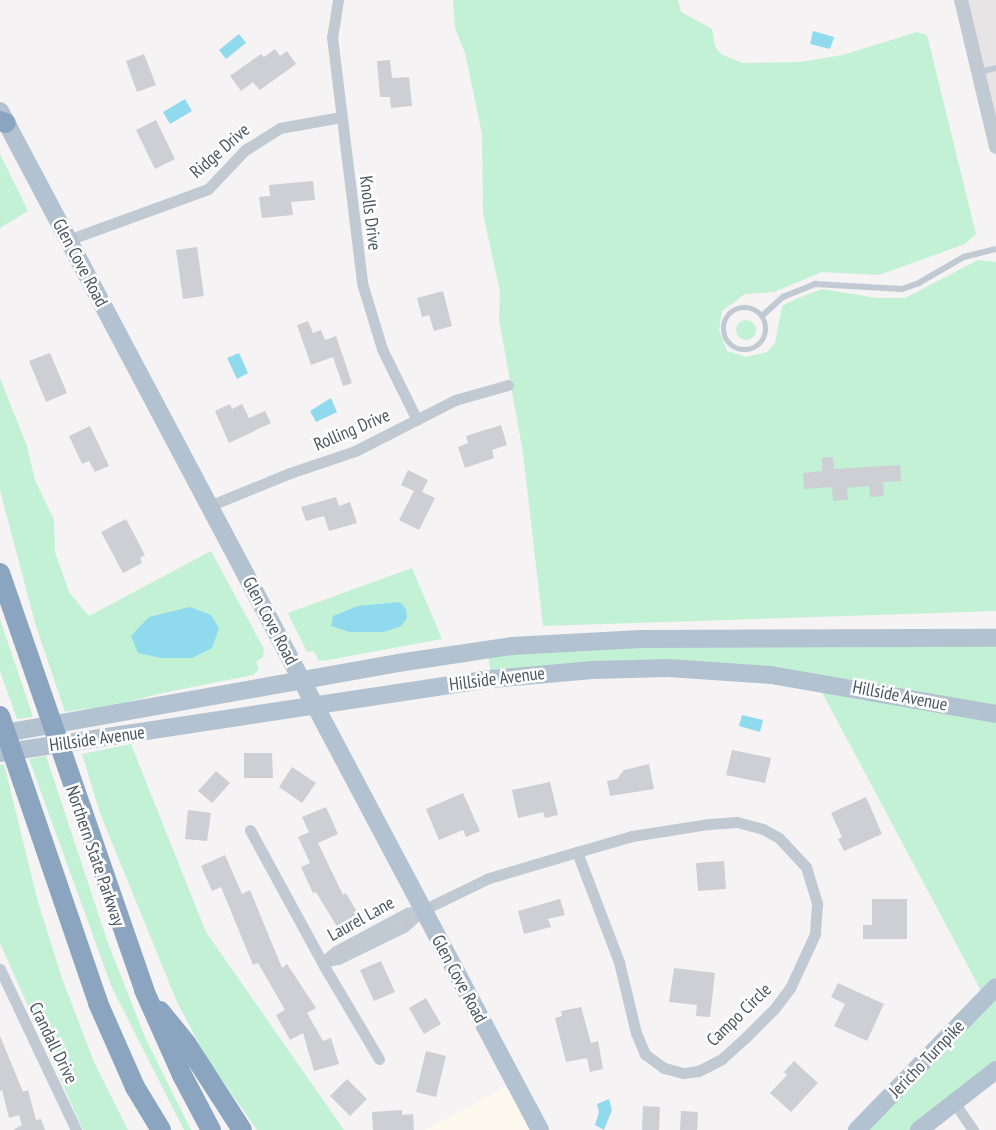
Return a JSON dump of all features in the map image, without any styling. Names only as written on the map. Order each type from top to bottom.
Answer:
[{"type":"highway","name":"Northern State Parkway","points":[[0,573],[144,990],[178,1067],[211,1130]]},
{"type":"highway","points":[[0,716],[95,994],[155,1130]]},
{"type":"highway","points":[[144,990],[186,1043],[242,1130]]},
{"type":"highway","points":[[135,1087],[150,1130]]},
{"type":"highway","points":[[135,1087],[161,1130]]},
{"type":"main road","name":"Glen Cove Road","points":[[2,118],[540,1130]]},
{"type":"main road","name":"Hillside Avenue","points":[[0,734],[102,718],[458,653],[561,642],[651,639],[996,638]]},
{"type":"main road","name":"Hillside Avenue","points":[[0,753],[533,674],[668,668],[795,678],[996,714]]},
{"type":"main road","name":"Jericho Turnpike","points":[[857,1130],[996,988]]},
{"type":"main road","points":[[919,1130],[996,1070]]},
{"type":"street","name":"Knolls Drive","points":[[338,0],[332,37],[362,283],[382,349],[416,420]]},
{"type":"street","points":[[961,0],[978,72],[992,116],[996,147]]},
{"type":"street","name":"Ridge Drive","points":[[68,240],[208,189],[245,150],[280,128],[341,117]]},
{"type":"street","name":"Rolling Drive","points":[[209,506],[290,473],[355,451],[468,395],[508,385]]},
{"type":"street","name":"Campo Circle","points":[[423,910],[489,878],[577,852],[632,836],[709,824],[737,822],[763,829],[792,849],[814,886],[817,918],[804,963],[774,1010],[722,1058],[698,1071],[683,1073],[664,1068],[645,1054],[636,1033],[619,962],[577,852]]},
{"type":"street","name":"Laurel Lane","points":[[250,830],[322,962],[379,1058]]},
{"type":"street","name":"Laurel Lane","points":[[322,962],[336,951],[407,913],[423,910]]},
{"type":"street","name":"Crandall Drive","points":[[0,969],[76,1130]]},
{"type":"street","points":[[954,1102],[974,1130]]},
{"type":"lane","points":[[978,72],[996,68]]},
{"type":"lane","points":[[762,316],[783,297],[815,284],[902,289],[920,283],[964,257],[996,249]]},
{"type":"lane","points":[[751,308],[762,316],[767,330],[762,343],[756,348],[744,351],[728,342],[724,324],[731,313],[751,308]]},
{"type":"shaded area","points":[[963,0],[996,0],[996,147]]},
{"type":"shaded area","points":[[514,1082],[540,1130],[425,1130]]},
{"type":"green space","points":[[453,0],[678,0],[681,12],[712,29],[715,47],[721,54],[742,63],[801,62],[843,55],[917,32],[927,35],[976,234],[965,244],[879,275],[822,272],[774,292],[745,294],[722,311],[719,330],[727,351],[746,357],[767,352],[775,343],[782,306],[798,298],[822,289],[877,298],[905,298],[978,260],[996,262],[996,611],[543,626],[523,453],[499,319],[500,292],[483,213],[482,134],[465,53],[455,28]]},
{"type":"green space","points":[[0,154],[28,211],[0,228]]},
{"type":"green space","points":[[746,320],[753,323],[756,330],[753,337],[746,340],[739,337],[736,330],[739,323]]},
{"type":"green space","points":[[0,378],[27,446],[35,480],[54,520],[55,552],[69,592],[89,616],[211,551],[264,649],[263,657],[256,662],[259,669],[253,675],[162,693],[93,711],[92,708],[65,712],[35,623],[0,490]]},
{"type":"green space","points":[[412,568],[442,639],[319,661],[314,651],[307,652],[288,613]]},
{"type":"green space","points":[[0,619],[33,717],[17,719],[0,671]]},
{"type":"green space","points":[[996,638],[996,1070],[919,1130],[857,1130],[985,998],[816,681],[771,675],[492,679],[487,649]]},
{"type":"green space","points":[[131,744],[206,932],[344,1130],[257,1130],[206,1057],[177,1002],[100,813],[82,754]]},
{"type":"green space","points":[[46,756],[108,943],[145,1037],[191,1130],[184,1130],[112,988],[29,759]]},
{"type":"green space","points":[[4,764],[38,902],[63,981],[94,1062],[128,1130],[83,1130],[0,943],[0,765]]},
{"type":"water","points":[[813,31],[834,37],[830,49],[810,44]]},
{"type":"water","points":[[239,34],[246,43],[226,59],[219,50]]},
{"type":"water","points":[[185,99],[192,111],[170,124],[163,112]]},
{"type":"water","points":[[239,353],[248,373],[237,379],[227,358]]},
{"type":"water","points":[[331,398],[337,412],[316,422],[310,411]]},
{"type":"water","points":[[400,602],[406,609],[407,618],[401,626],[384,632],[350,632],[331,626],[333,616],[358,606]]},
{"type":"water","points":[[190,607],[211,615],[219,628],[212,648],[192,658],[161,658],[138,653],[131,636],[149,617]]},
{"type":"water","points":[[742,715],[763,720],[760,732],[739,726]]},
{"type":"water","points":[[609,1099],[612,1110],[604,1130],[595,1125],[599,1112],[597,1104]]},
{"type":"building","points":[[275,49],[280,56],[287,51],[296,64],[260,90],[253,82],[241,91],[230,76],[261,54],[264,57]]},
{"type":"building","points":[[144,54],[156,85],[137,92],[126,61]]},
{"type":"building","points":[[390,60],[392,78],[409,77],[412,106],[391,108],[390,97],[380,97],[377,61]]},
{"type":"building","points":[[156,120],[175,159],[155,169],[136,130]]},
{"type":"building","points":[[313,181],[315,200],[291,202],[293,215],[262,218],[259,197],[270,196],[269,185]]},
{"type":"building","points":[[197,247],[204,296],[183,299],[176,250]]},
{"type":"building","points":[[443,291],[452,326],[434,331],[429,315],[422,317],[417,298]]},
{"type":"building","points":[[308,321],[313,333],[321,330],[325,340],[336,336],[352,383],[343,386],[333,357],[311,365],[297,325]]},
{"type":"building","points":[[50,353],[67,393],[46,402],[29,361]]},
{"type":"building","points":[[230,404],[232,409],[242,404],[249,418],[265,411],[271,423],[229,443],[215,411]]},
{"type":"building","points":[[501,425],[507,445],[492,450],[494,458],[465,468],[458,447],[468,443],[466,436]]},
{"type":"building","points":[[90,426],[109,466],[95,472],[89,461],[82,464],[69,436]]},
{"type":"building","points":[[833,457],[834,469],[900,465],[901,481],[883,482],[884,496],[870,497],[869,486],[847,488],[848,500],[833,501],[832,487],[804,489],[803,473],[822,471],[822,458]]},
{"type":"building","points":[[408,470],[428,480],[422,492],[435,498],[419,530],[399,520],[414,491],[401,485]]},
{"type":"building","points":[[336,497],[339,506],[350,502],[357,523],[329,531],[324,516],[306,521],[301,507]]},
{"type":"building","points":[[126,519],[145,555],[140,558],[142,563],[123,573],[101,532]]},
{"type":"building","points":[[732,750],[771,758],[765,783],[726,775]]},
{"type":"building","points":[[244,753],[272,753],[273,778],[244,778]]},
{"type":"building","points":[[649,764],[654,789],[610,796],[607,781],[617,779],[624,770]]},
{"type":"building","points":[[292,767],[316,783],[302,803],[279,787]]},
{"type":"building","points":[[216,771],[230,783],[212,803],[198,791]]},
{"type":"building","points":[[550,782],[558,815],[545,818],[543,812],[518,818],[512,790]]},
{"type":"building","points":[[463,793],[480,831],[466,837],[463,830],[439,840],[426,809]]},
{"type":"building","points":[[866,797],[882,834],[844,851],[838,839],[842,837],[831,813]]},
{"type":"building","points":[[326,807],[338,834],[318,843],[343,895],[346,893],[360,917],[339,930],[316,892],[313,893],[301,867],[310,863],[298,837],[309,832],[302,817]]},
{"type":"building","points":[[188,810],[211,813],[207,841],[185,839]]},
{"type":"building","points":[[225,855],[242,894],[250,890],[282,968],[287,964],[316,1008],[307,1013],[323,1041],[331,1038],[339,1064],[314,1071],[303,1033],[290,1040],[276,1015],[285,1010],[258,963],[253,965],[221,887],[212,891],[201,866]]},
{"type":"building","points":[[724,861],[726,889],[698,891],[696,863]]},
{"type":"building","points":[[560,899],[565,915],[548,919],[551,927],[524,934],[518,911]]},
{"type":"building","points":[[872,899],[907,899],[907,939],[863,939],[863,925],[872,925]]},
{"type":"building","points":[[381,961],[395,992],[374,1001],[360,970]]},
{"type":"building","points":[[674,968],[715,973],[710,1017],[696,1016],[697,1005],[669,1002]]},
{"type":"building","points":[[838,983],[884,1004],[867,1041],[834,1026],[845,1004],[831,997]]},
{"type":"building","points":[[426,998],[441,1024],[424,1034],[409,1008]]},
{"type":"building","points":[[581,1007],[591,1043],[598,1041],[603,1069],[590,1072],[587,1058],[566,1062],[555,1018],[562,1016],[561,1011]]},
{"type":"building","points":[[0,1036],[23,1092],[28,1090],[36,1120],[41,1119],[45,1130],[13,1130],[22,1125],[19,1115],[9,1118],[2,1090],[0,1091]]},
{"type":"building","points":[[426,1051],[446,1056],[436,1097],[416,1092]]},
{"type":"building","points":[[794,1061],[818,1083],[791,1112],[770,1093],[787,1075],[784,1072]]},
{"type":"building","points":[[347,1079],[367,1099],[350,1116],[330,1096]]},
{"type":"building","points":[[643,1106],[660,1107],[659,1130],[642,1130]]},
{"type":"building","points":[[402,1110],[402,1115],[413,1114],[414,1130],[373,1130],[372,1112]]},
{"type":"building","points":[[681,1111],[698,1112],[697,1130],[680,1130]]}]
